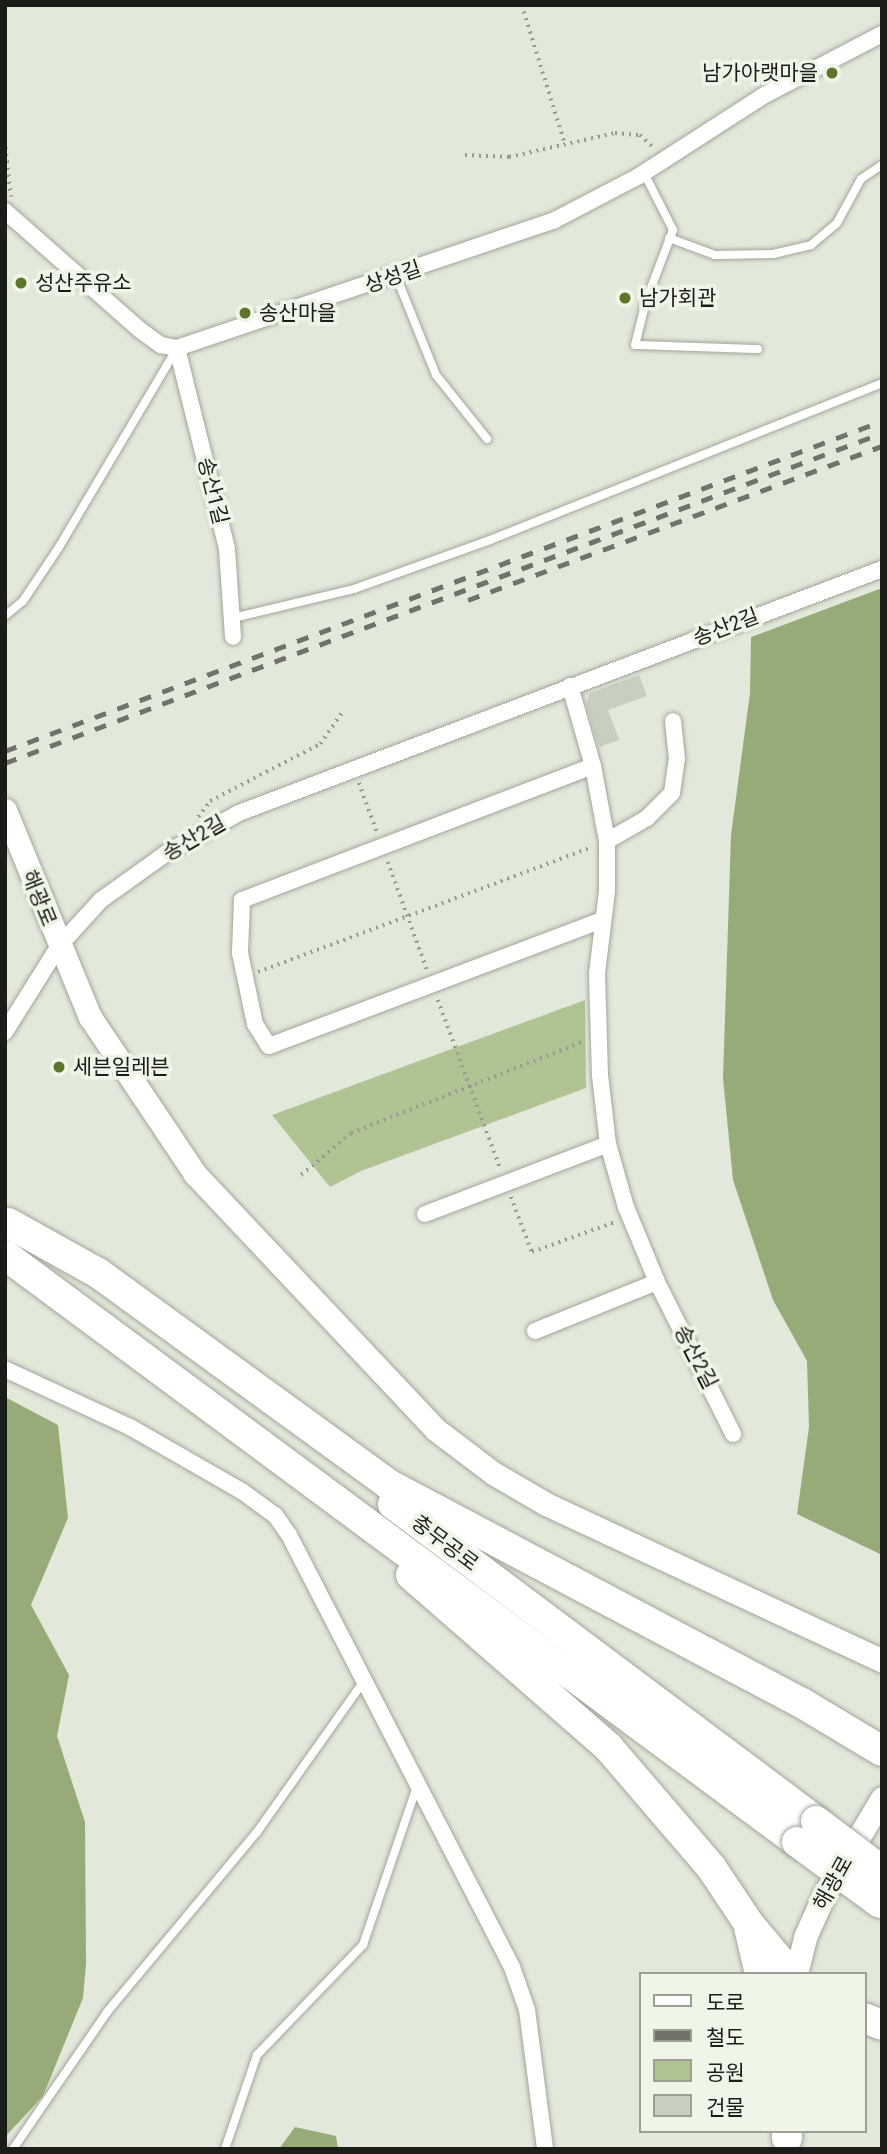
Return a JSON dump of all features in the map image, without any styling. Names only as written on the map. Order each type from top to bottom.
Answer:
[{"type":"highway","points":[[7,1222],[98,1273],[388,1484],[802,1703],[882,1751]]},
{"type":"highway","name":"충무공로","points":[[7,1222],[806,1831],[881,1904]]},
{"type":"highway","name":"충무공로","points":[[5,1255],[806,1831],[882,1871]]},
{"type":"highway","points":[[234,1421],[609,1748],[711,1867],[749,1923],[792,1972]]},
{"type":"highway","points":[[749,1923],[750,1946],[759,1972]]},
{"type":"main road","name":"해광로","points":[[5,810],[90,1017],[195,1174],[435,1429],[493,1473],[546,1504],[882,1661]]},
{"type":"main road","name":"해광로","points":[[795,1972],[805,1937],[824,1895],[882,1798]]},
{"type":"street","name":"상성길","points":[[177,348],[555,220],[644,173],[763,96],[882,34]]},
{"type":"street","points":[[8,214],[139,330],[161,345],[177,348]]},
{"type":"street","name":"송산1길","points":[[177,348],[227,549],[233,637]]},
{"type":"street","name":"송산2길","points":[[5,1032],[59,946],[121,883],[195,836],[266,801],[353,767],[882,569]]},
{"type":"street","name":"송산2길","points":[[570,686],[593,766],[607,841],[597,1037],[608,1144],[630,1216],[657,1282],[733,1434]]},
{"type":"street","points":[[607,841],[647,818],[672,793],[677,759],[673,721]]},
{"type":"street","points":[[593,766],[242,900],[243,978],[255,1024],[269,1046],[603,920]]},
{"type":"street","points":[[425,1214],[608,1144]]},
{"type":"street","points":[[536,1331],[657,1282]]},
{"type":"street","points":[[5,1369],[130,1427],[275,1515],[366,1678],[419,1780],[522,1994],[545,2149]]},
{"type":"lane","points":[[670,238],[715,256],[773,254],[811,245],[837,223],[861,179],[882,165]]},
{"type":"lane","points":[[644,173],[669,216],[670,238],[635,345],[758,349]]},
{"type":"lane","points":[[396,276],[436,374],[487,439]]},
{"type":"lane","points":[[5,616],[23,601],[59,547],[177,348]]},
{"type":"lane","points":[[233,618],[354,589],[478,545],[882,383]]},
{"type":"lane","points":[[13,2149],[107,2012],[257,1832],[366,1678]]},
{"type":"lane","points":[[225,2149],[257,2055],[363,1945],[419,1780]]},
{"type":"path","points":[[522,5],[564,141]]},
{"type":"path","points":[[465,155],[509,157],[564,141],[630,133],[647,140],[664,159]]},
{"type":"path","points":[[5,140],[8,214]]},
{"type":"path","points":[[195,836],[202,807],[313,749],[342,712]]},
{"type":"path","points":[[353,767],[532,1252],[630,1216]]},
{"type":"path","points":[[243,978],[409,918],[607,841]]},
{"type":"path","points":[[301,1175],[351,1133],[469,1083],[597,1037]]},
{"type":"green space","points":[[882,588],[882,1555],[797,1514],[809,1427],[807,1361],[773,1300],[733,1180],[723,1078],[731,835],[750,693],[751,637]]},
{"type":"green space","points":[[585,1000],[586,1088],[361,1171],[330,1187],[272,1115]]},
{"type":"green space","points":[[5,1397],[58,1425],[68,1518],[31,1605],[69,1675],[57,1736],[85,1822],[86,1964],[83,1998],[43,2096],[5,2137]]},
{"type":"green space","points":[[295,2127],[336,2136],[338,2149],[279,2149]]},
{"type":"building","points":[[639,675],[647,696],[608,710],[619,740],[599,747],[586,703],[590,693]]},
{"type":"railway","points":[[5,751],[882,421]]},
{"type":"railway","points":[[5,763],[882,433]]},
{"type":"railway","points":[[468,600],[882,446]]},
{"type":"place","name":"남가아랫마을","points":[[832,73]]},
{"type":"place","name":"성산주유소","points":[[21,283]]},
{"type":"place","name":"남가회관","points":[[625,298]]},
{"type":"place","name":"송산마을","points":[[245,313]]},
{"type":"place","name":"세븐일레븐","points":[[59,1067]]}]
